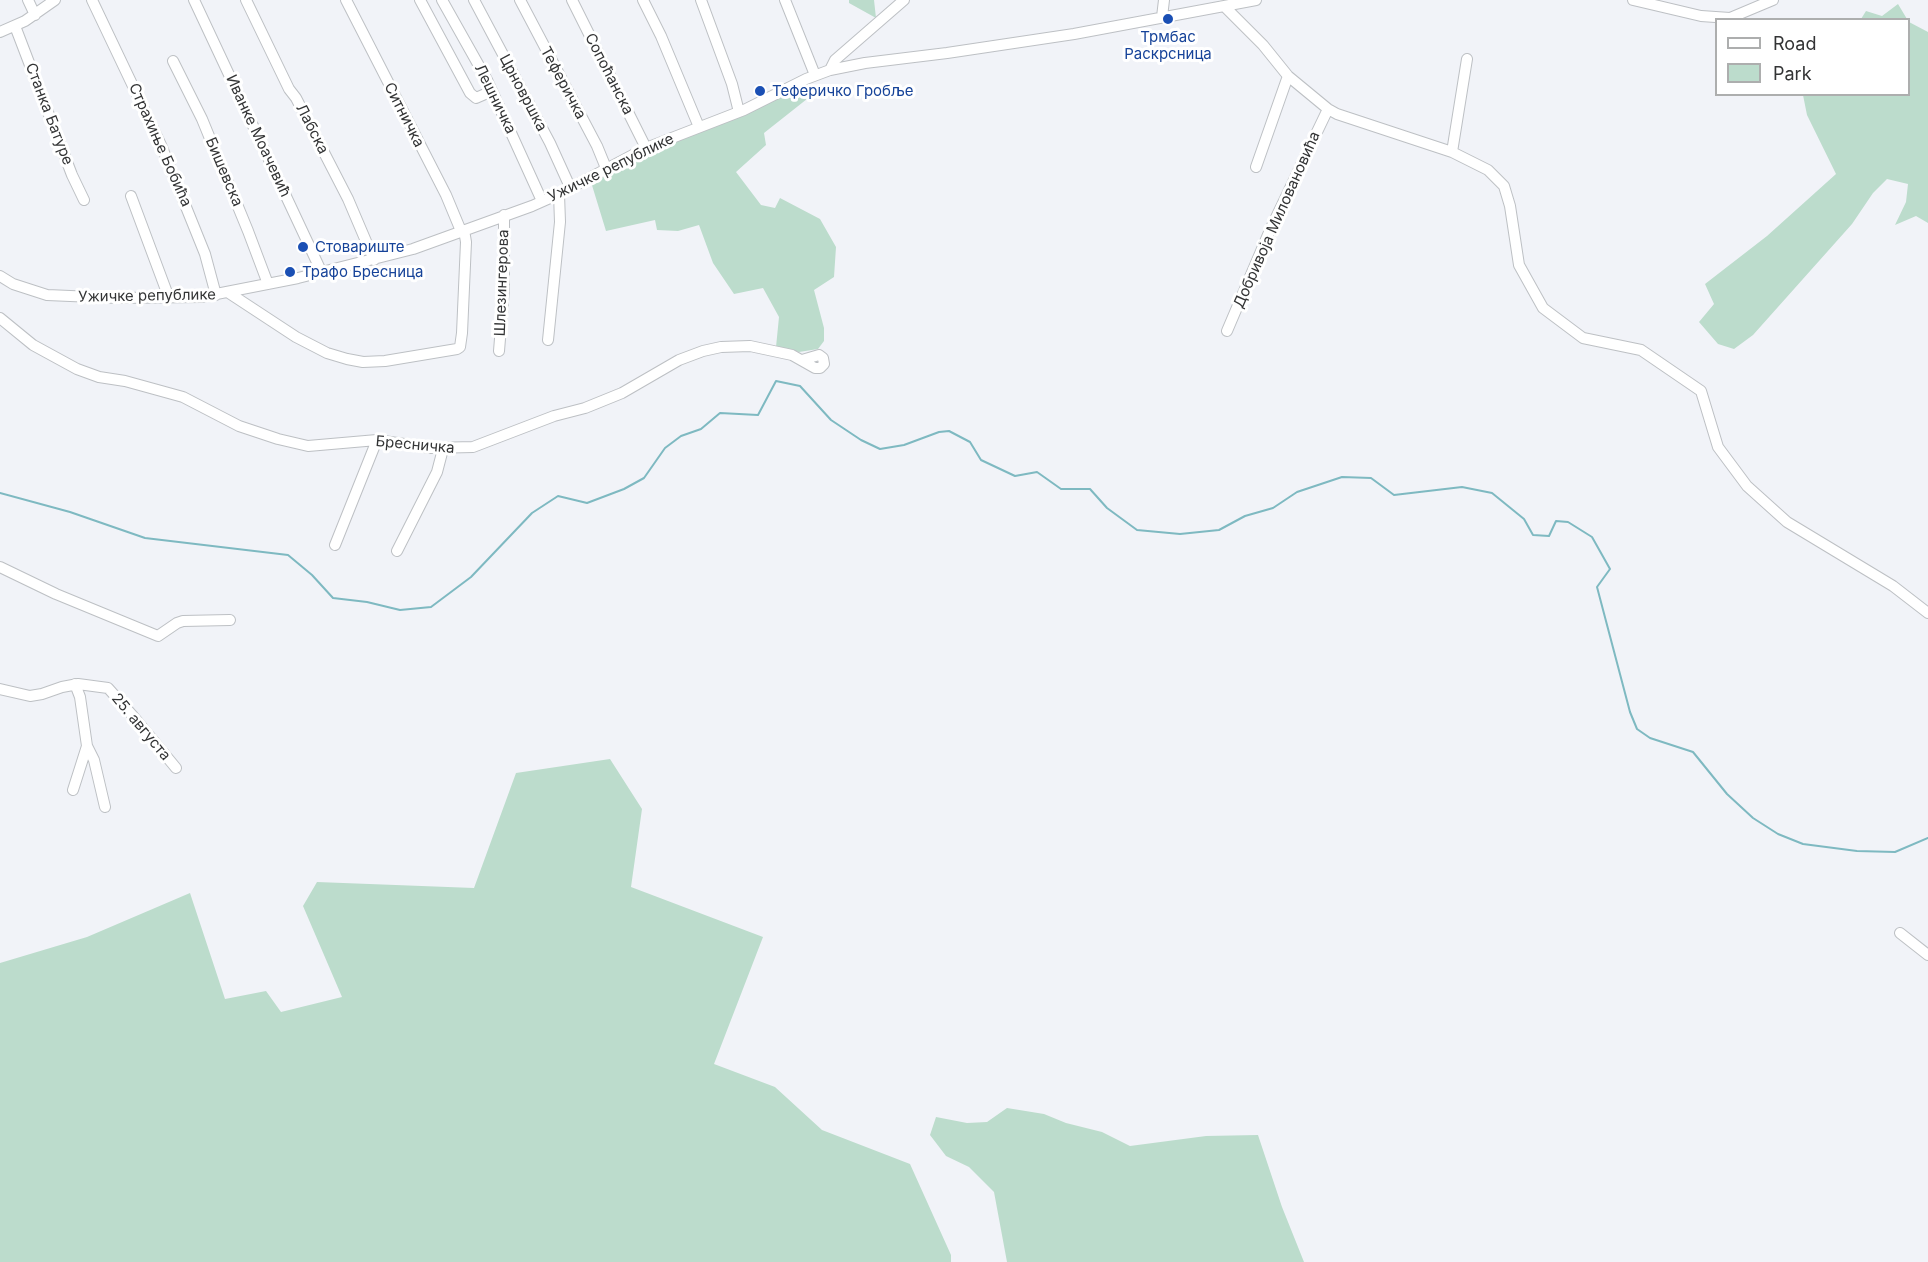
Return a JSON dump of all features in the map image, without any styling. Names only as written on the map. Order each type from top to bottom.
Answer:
[{"type":"street","points":[[28,0],[35,15]]},
{"type":"street","name":"Страхиње Бобића","points":[[92,0],[161,144],[205,254],[216,295]]},
{"type":"street","name":"Иванке Моачевић","points":[[194,0],[322,273]]},
{"type":"street","name":"Лабска","points":[[246,0],[289,89],[296,98],[348,199],[374,260]]},
{"type":"street","name":"Ситничка","points":[[346,0],[463,230]]},
{"type":"street","points":[[420,0],[470,93],[476,98],[492,91]]},
{"type":"street","name":"Лешничка","points":[[442,0],[492,91],[542,201]]},
{"type":"street","name":"Црновршка","points":[[474,0],[550,143],[570,187]]},
{"type":"street","name":"Теферичка","points":[[520,0],[606,168]]},
{"type":"street","name":"Сопоћанска","points":[[572,0],[646,148]]},
{"type":"street","points":[[643,0],[662,36],[699,127]]},
{"type":"street","points":[[701,0],[740,112]]},
{"type":"street","points":[[785,0],[815,75]]},
{"type":"street","points":[[830,70],[835,60],[904,0]]},
{"type":"street","points":[[1162,17],[1164,0]]},
{"type":"street","name":"Ужичке републике","points":[[0,276],[29,290],[56,296],[169,298],[229,293],[322,273],[413,249],[542,201],[646,148],[740,112],[815,75],[830,70],[865,63],[1074,34],[1256,0]]},
{"type":"street","points":[[1633,0],[1701,16],[1730,18],[1773,0]]},
{"type":"street","points":[[0,32],[35,15],[53,1]]},
{"type":"street","points":[[1225,7],[1263,45],[1288,76],[1328,109],[1452,152],[1488,170],[1504,186],[1510,206],[1519,265],[1543,308],[1583,338],[1641,350],[1701,391],[1718,447],[1747,486],[1787,522],[1893,586],[1928,613]]},
{"type":"street","name":"Станка Батуре","points":[[15,26],[72,175],[84,200]]},
{"type":"street","points":[[1452,152],[1467,59]]},
{"type":"street","name":"Бишевска","points":[[173,61],[202,119],[268,284]]},
{"type":"street","points":[[1256,167],[1288,76]]},
{"type":"street","name":"Добривоја Миловановића","points":[[1227,331],[1270,230],[1328,109]]},
{"type":"street","points":[[548,340],[560,222],[559,194]]},
{"type":"street","points":[[131,196],[169,298]]},
{"type":"street","name":"Шлезингерова","points":[[499,351],[504,289],[504,215]]},
{"type":"street","points":[[229,293],[296,337],[327,353],[347,359],[363,362],[395,360],[457,349],[463,320],[463,230]]},
{"type":"street","name":"Бресничка","points":[[0,319],[33,345],[77,369],[99,377],[125,381],[183,397],[254,432],[308,446],[377,440],[443,449],[479,446],[554,416],[585,408],[630,389],[680,360],[703,351],[731,346],[750,346],[792,355],[802,360]]},
{"type":"street","points":[[335,545],[377,440]]},
{"type":"street","points":[[397,551],[437,472],[443,449]]},
{"type":"street","points":[[0,567],[56,594],[158,636],[183,621],[230,620]]},
{"type":"street","points":[[75,684],[80,697],[87,746],[94,760],[105,807]]},
{"type":"street","name":"25. августа","points":[[0,689],[30,696],[75,684],[98,686],[111,690],[176,768]]},
{"type":"street","points":[[73,790],[87,746]]},
{"type":"street","points":[[1900,933],[1928,955]]},
{"type":"green space","points":[[849,0],[874,0],[876,18],[849,3]]},
{"type":"green space","points":[[1898,4],[1906,18],[1862,18],[1866,11],[1882,16]]},
{"type":"green space","points":[[1910,23],[1928,32],[1928,223],[1916,216],[1895,225],[1906,202],[1908,184],[1887,179],[1873,193],[1852,224],[1753,335],[1734,349],[1718,344],[1699,322],[1714,304],[1705,284],[1767,236],[1836,174],[1807,115],[1803,96],[1910,96]]},
{"type":"green space","points":[[801,86],[807,99],[764,133],[766,145],[736,172],[761,205],[775,208],[780,198],[820,219],[836,247],[834,277],[814,290],[824,328],[824,341],[818,349],[799,352],[776,347],[779,317],[763,288],[734,294],[713,263],[699,225],[678,231],[657,230],[655,220],[606,231],[591,182],[612,170]]},
{"type":"green space","points":[[610,759],[642,809],[631,887],[763,937],[714,1064],[775,1087],[822,1130],[910,1164],[951,1255],[951,1262],[0,1262],[0,963],[87,937],[190,893],[225,999],[266,991],[281,1012],[342,997],[303,906],[317,882],[474,888],[516,773]]},
{"type":"green space","points":[[1007,1108],[1044,1114],[1066,1123],[1102,1132],[1130,1146],[1206,1136],[1258,1135],[1282,1207],[1304,1262],[1007,1262],[994,1192],[969,1167],[946,1156],[930,1135],[936,1117],[967,1123],[987,1122]]},
{"type":"waterway","points":[[0,493],[70,512],[145,538],[288,555],[312,575],[333,598],[367,602],[400,610],[431,607],[471,577],[532,513],[558,496],[587,503],[624,489],[644,478],[665,448],[681,436],[701,429],[720,413],[758,415],[776,381],[800,386],[831,420],[861,440],[880,449],[904,445],[939,432],[949,431],[970,442],[981,460],[1015,476],[1037,472],[1061,489],[1090,489],[1107,508],[1137,530],[1180,534],[1219,530],[1245,516],[1273,508],[1297,492],[1342,477],[1371,478],[1394,495],[1462,487],[1492,493],[1524,519],[1533,535],[1549,536],[1556,521],[1568,522],[1592,537],[1610,569],[1597,587],[1630,712],[1637,729],[1650,738],[1693,752],[1727,794],[1753,818],[1778,834],[1803,844],[1857,851],[1895,852],[1928,838]]},
{"type":"place","name":"Трмбас Раскрсница","points":[[1168,19]]},
{"type":"place","name":"Теферичко Гробље","points":[[760,91]]},
{"type":"place","name":"Стовариште","points":[[303,247]]},
{"type":"place","name":"Трафо Бресница","points":[[290,272]]}]
